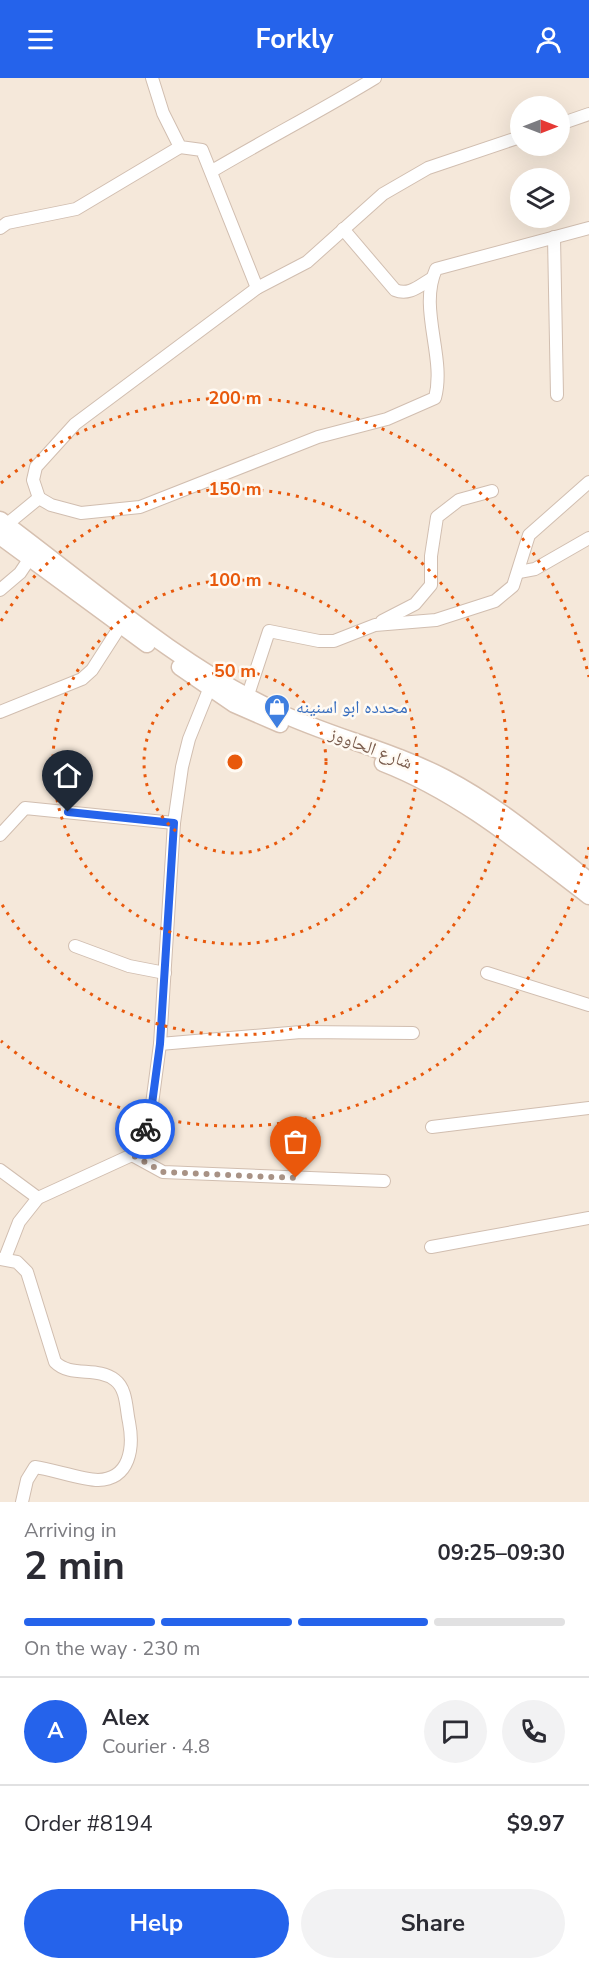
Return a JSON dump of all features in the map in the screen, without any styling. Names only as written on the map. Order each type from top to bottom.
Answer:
[{"type":"main road","points":[[2,527],[30,558],[210,687],[401,770],[441,790],[477,812],[589,896]]},
{"type":"main road","name":"شارع الحاووز","points":[[2,527],[245,702],[276,711],[444,777],[511,821],[589,881]]},
{"type":"street","points":[[152,78],[163,113],[180,147]]},
{"type":"street","points":[[212,171],[283,129],[305,121],[375,78]]},
{"type":"street","points":[[570,121],[589,114]]},
{"type":"street","points":[[510,140],[428,168],[383,194],[307,262],[257,288],[75,424],[36,467],[33,480],[39,498],[51,505],[81,513],[140,507],[318,436],[387,419],[435,398],[439,382],[431,318],[431,279],[436,269],[589,228]]},
{"type":"street","points":[[0,228],[7,223],[76,209],[180,147],[202,150],[257,288]]},
{"type":"street","points":[[343,230],[395,290],[403,293],[411,291],[431,279]]},
{"type":"street","points":[[554,237],[557,394]]},
{"type":"street","points":[[375,625],[436,620],[479,608],[504,595],[513,586],[519,572],[529,535],[589,482]]},
{"type":"street","points":[[245,702],[269,631],[319,641],[334,641],[375,625],[415,604],[431,585],[431,556],[437,517],[459,500],[492,491]]},
{"type":"street","points":[[2,527],[39,498]]},
{"type":"street","points":[[519,572],[535,569],[589,538]]},
{"type":"street","points":[[0,590],[20,573],[30,558]]},
{"type":"street","points":[[0,712],[82,679],[92,670],[121,625]]},
{"type":"street","points":[[22,1502],[27,1480],[35,1467],[97,1480],[117,1475],[128,1464],[132,1438],[124,1394],[118,1383],[108,1376],[69,1370],[55,1362],[27,1272],[17,1262],[2,1259],[19,1222],[38,1198],[132,1155],[150,1119],[160,1044],[174,823],[189,739],[210,687]]},
{"type":"street","points":[[0,835],[25,808],[174,823]]},
{"type":"street","points":[[75,946],[129,966],[165,973]]},
{"type":"street","points":[[487,973],[589,1005]]},
{"type":"street","points":[[160,1044],[300,1032],[413,1033]]},
{"type":"street","points":[[432,1128],[589,1108]]},
{"type":"street","points":[[132,1155],[163,1172],[384,1181]]},
{"type":"street","points":[[0,1170],[38,1198]]},
{"type":"street","points":[[431,1247],[589,1218]]},
{"type":"shaded area","points":[[0,78],[589,78],[589,1502],[0,1502]]},
{"type":"way so far","points":[[145,1129],[132,1155],[163,1172],[296,1178]]},
{"type":"place","name":"محدده ابو اسنينه","points":[[277,730]]},
{"type":"route","points":[[68,812],[174,823],[160,1044],[150,1119],[145,1129]]}]
